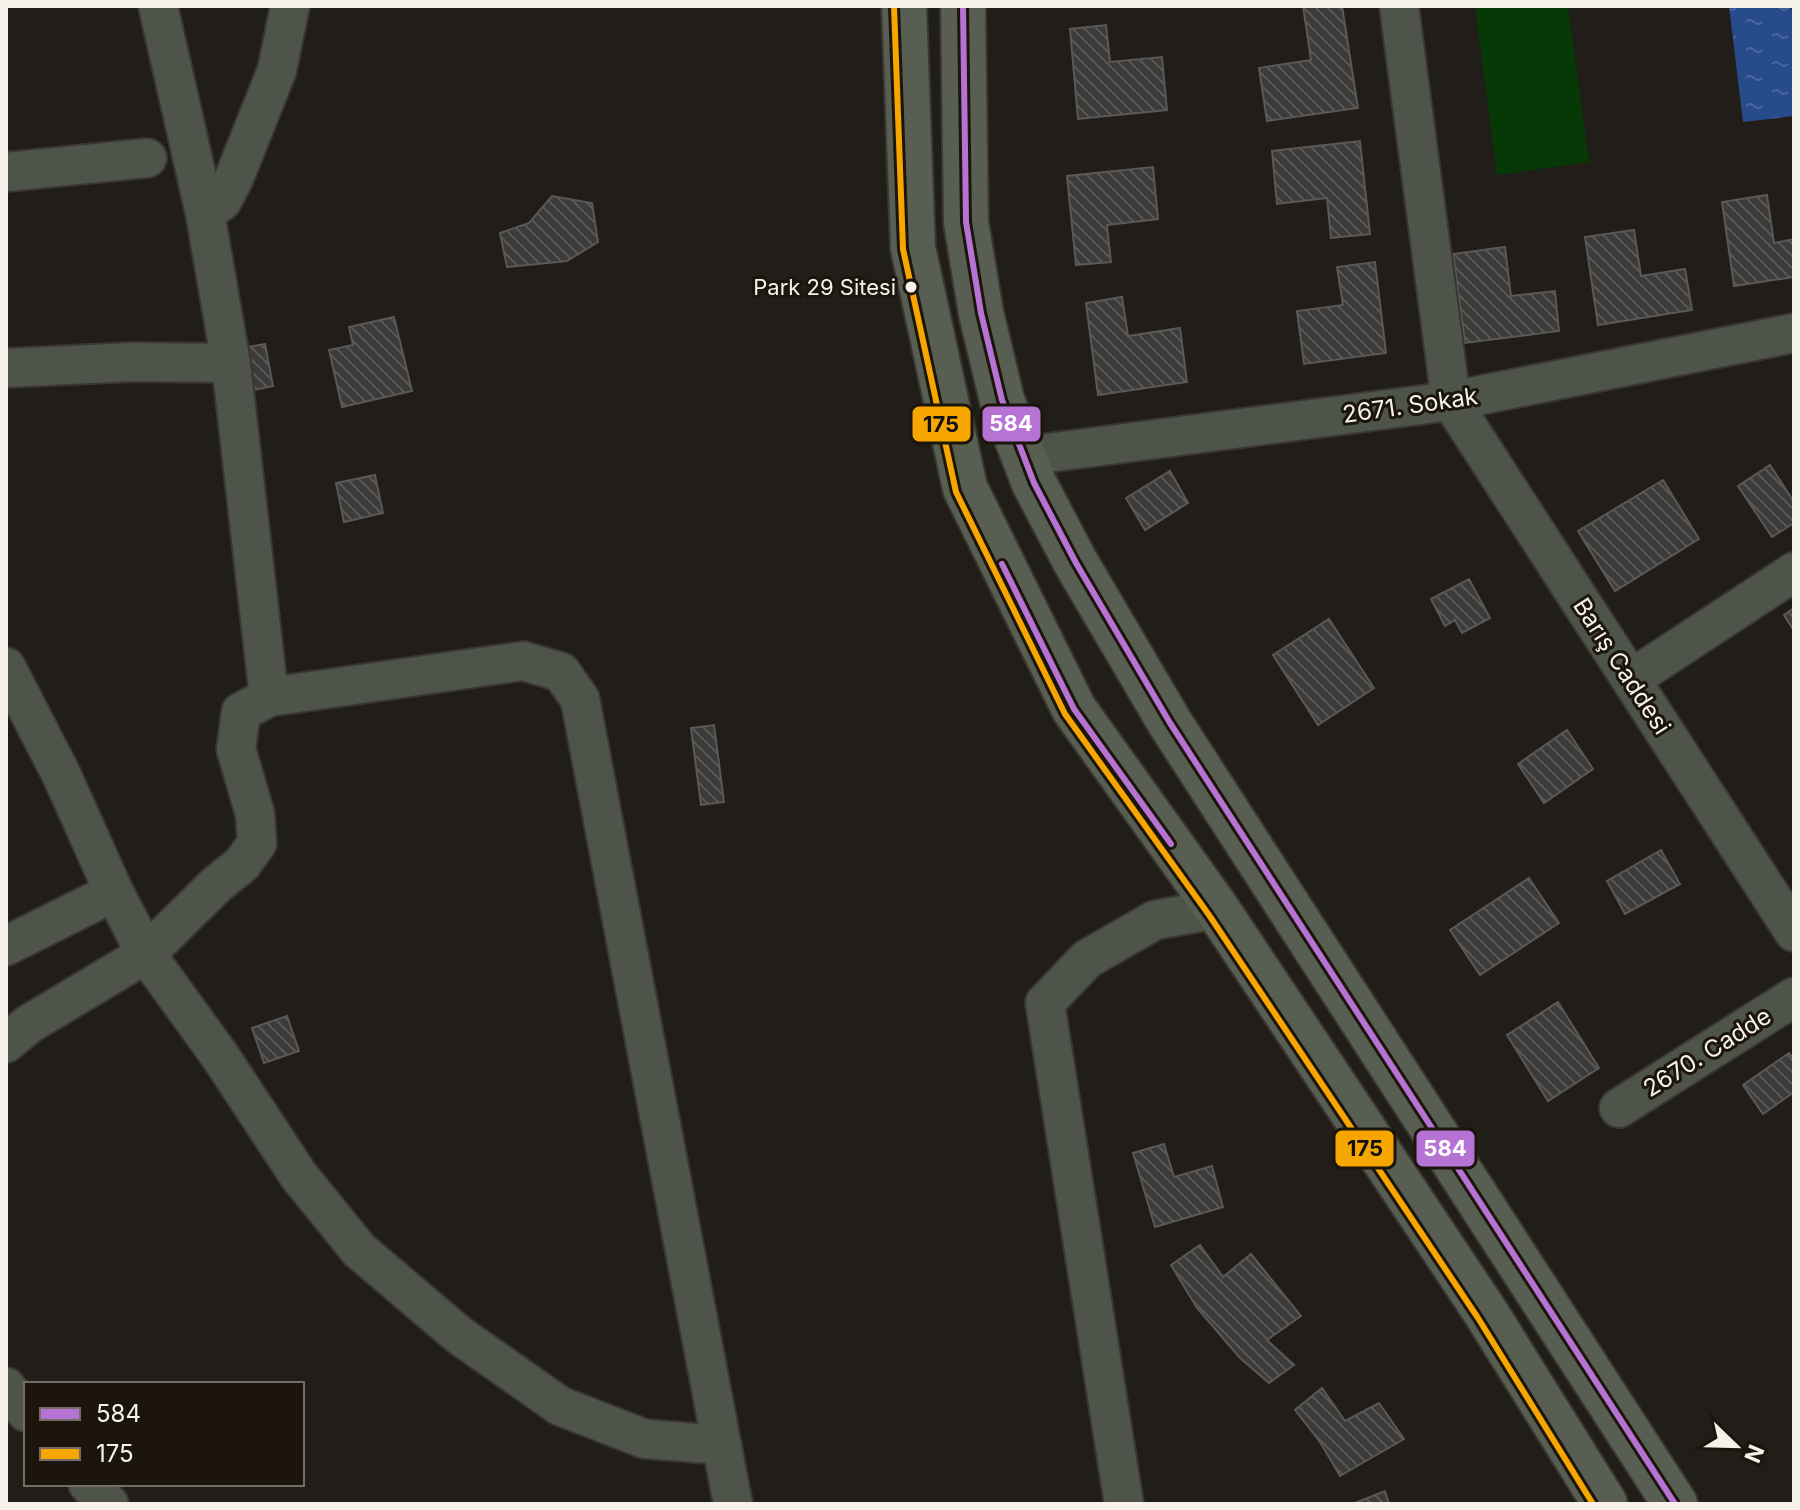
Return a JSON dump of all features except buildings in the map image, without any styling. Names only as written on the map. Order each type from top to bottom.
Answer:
[{"type":"main road","points":[[904,6],[913,248],[965,488],[1074,709],[1217,909],[1486,1313],[1605,1504]]},
{"type":"main road","points":[[963,6],[966,222],[1002,400],[1034,483],[1076,563],[1170,723],[1675,1504]]},
{"type":"street","points":[[158,6],[205,213],[231,363],[269,697]]},
{"type":"street","points":[[205,213],[222,201],[234,178],[277,70],[290,6]]},
{"type":"street","points":[[1399,6],[1451,401]]},
{"type":"street","points":[[6,172],[147,158]]},
{"type":"street","name":"2671. Sokak","points":[[1024,456],[1451,401],[1794,333]]},
{"type":"street","points":[[6,368],[132,362],[231,363]]},
{"type":"street","name":"Barış Caddesi","points":[[1451,401],[1794,932]]},
{"type":"street","points":[[1631,679],[1794,572]]},
{"type":"street","points":[[6,1043],[29,1024],[146,954],[217,884],[242,864],[257,843],[255,814],[236,749],[241,712],[269,697],[523,661],[561,672],[580,699],[733,1504]]},
{"type":"street","points":[[6,667],[62,776],[114,892],[146,954],[220,1056],[299,1176],[359,1250],[459,1335],[560,1406],[645,1439],[722,1445]]},
{"type":"street","points":[[6,946],[114,892]]},
{"type":"street","points":[[1124,1504],[1045,1003],[1087,959],[1155,920],[1217,909]]},
{"type":"street","name":"2670. Cadde","points":[[1619,1108],[1794,997]]},
{"type":"street","points":[[6,1387],[24,1410]]},
{"type":"street","points":[[90,1486],[109,1504]]},
{"type":"green space","points":[[1475,6],[1568,6],[1589,162],[1497,175]]},
{"type":"water","points":[[1729,6],[1791,6],[1794,116],[1743,122]]},
{"type":"transit line","name":"175","points":[[894,6],[903,249],[956,492],[1065,714],[1209,915],[1478,1318],[1593,1504]]},
{"type":"transit line","name":"584","points":[[963,6],[966,222],[981,313],[1002,400],[1034,483],[1076,563],[1170,723],[1675,1504]]},
{"type":"transit line","name":"584","points":[[1002,564],[1074,709],[1171,844]]},
{"type":"place","name":"Park 29 Sitesi","points":[[911,287]]}]
